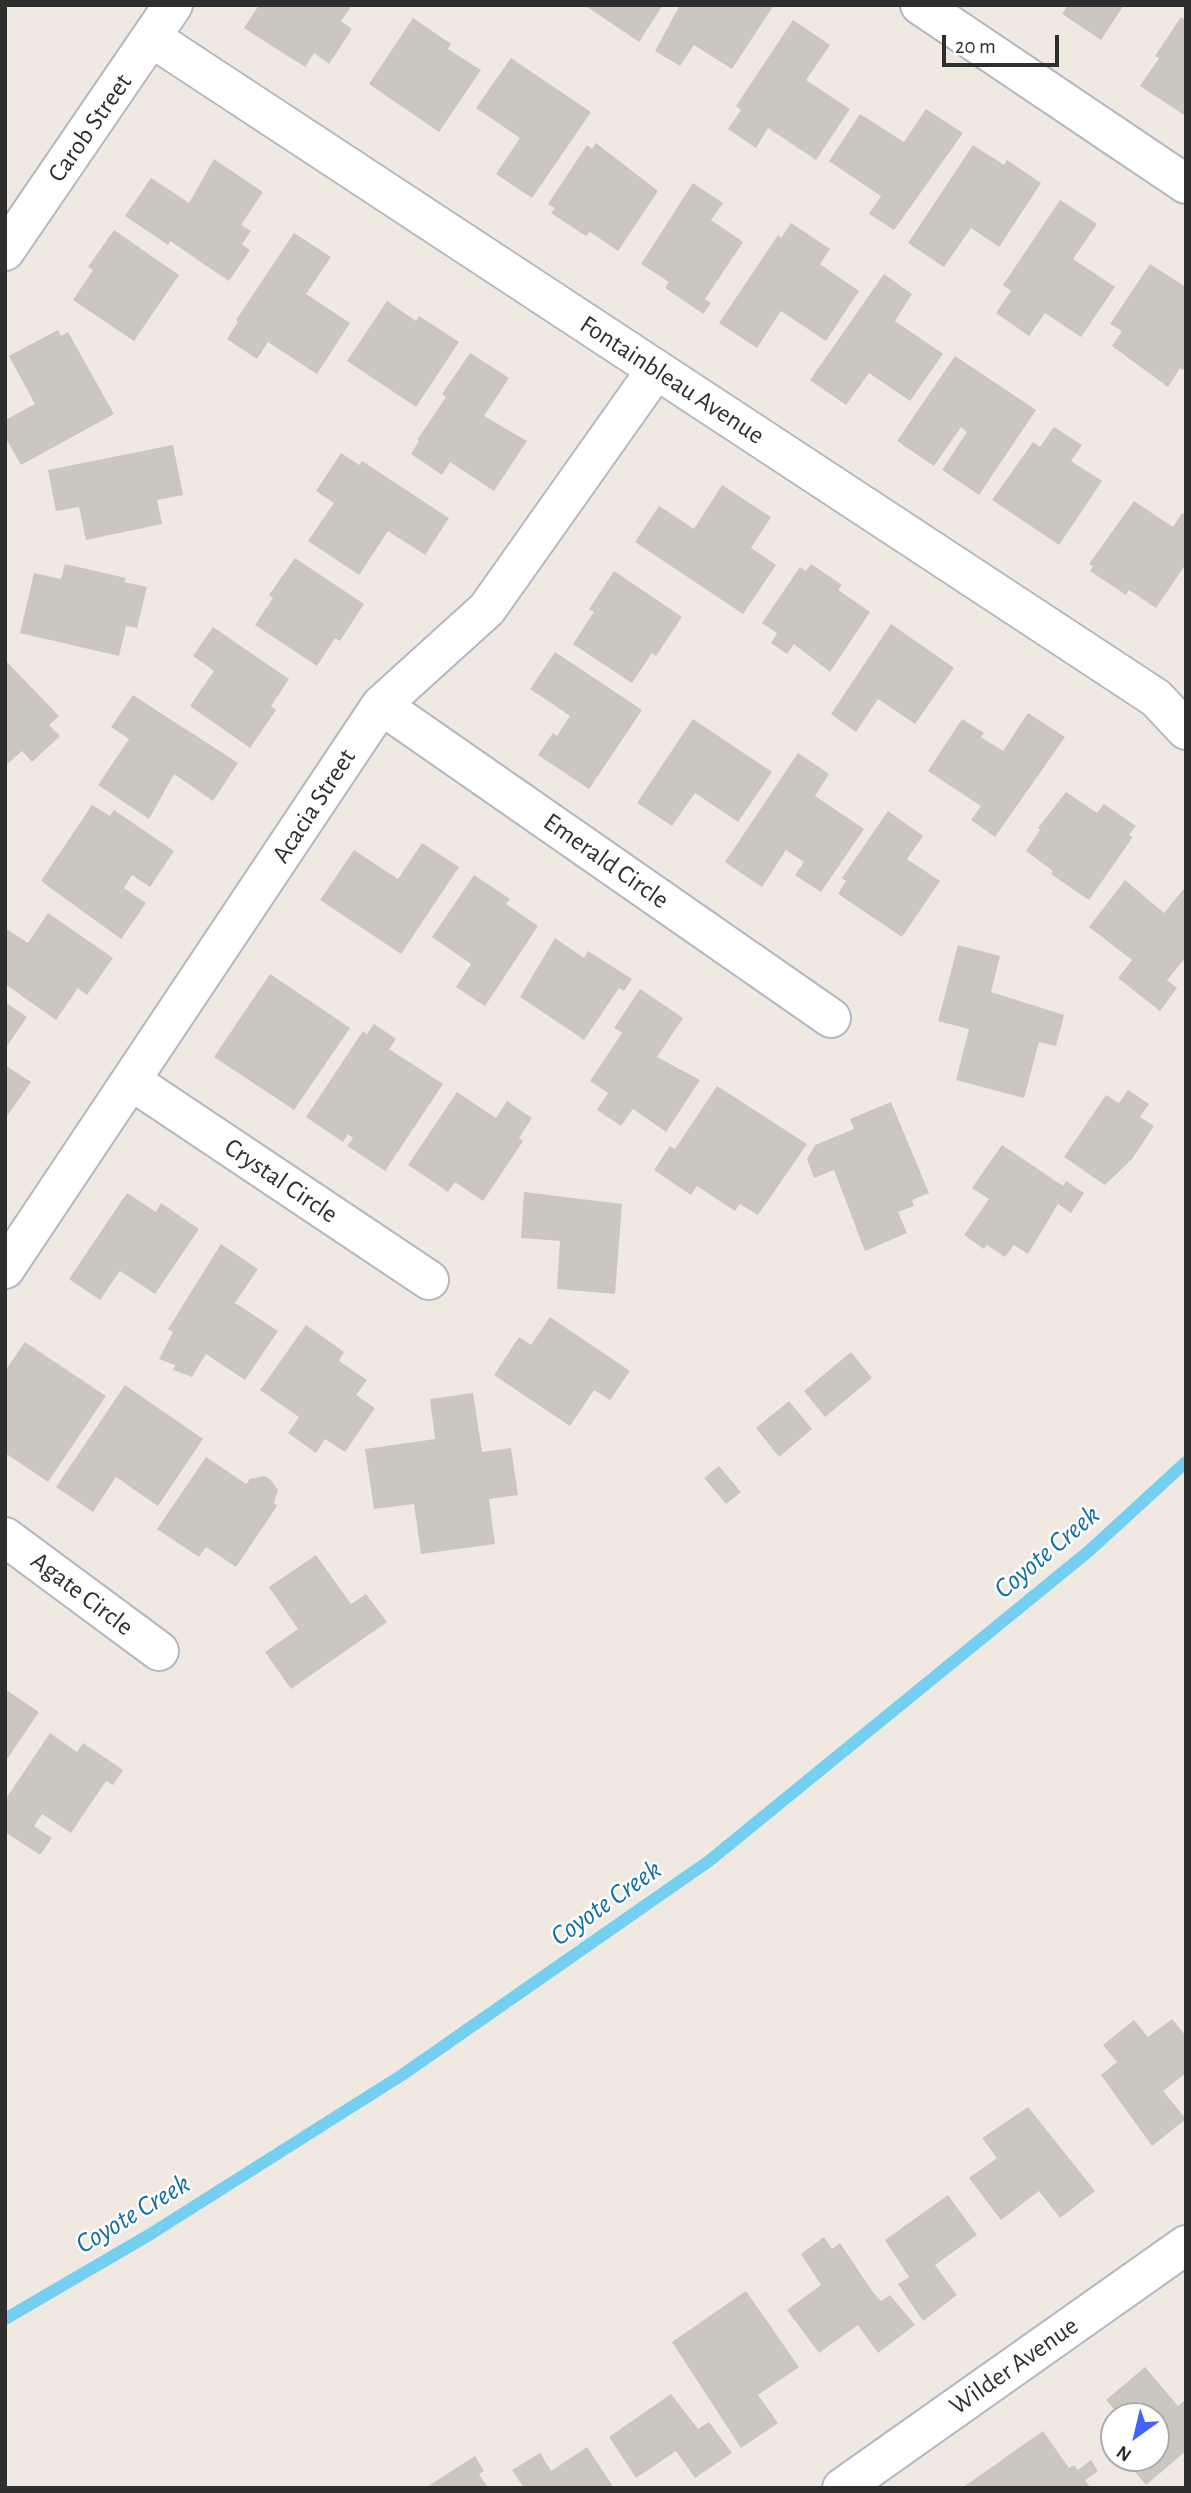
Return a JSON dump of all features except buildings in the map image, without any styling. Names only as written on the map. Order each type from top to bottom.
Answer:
[{"type":"street","name":"Carob Street","points":[[5,251],[173,5]]},
{"type":"street","points":[[920,5],[1186,184]]},
{"type":"street","name":"Fontainbleau Avenue","points":[[152,37],[1156,698],[1186,730]]},
{"type":"street","name":"Acacia Street","points":[[5,1269],[133,1082],[382,705],[486,609],[656,370]]},
{"type":"street","name":"Emerald Circle","points":[[382,705],[831,1017]]},
{"type":"street","name":"Crystal Circle","points":[[133,1082],[429,1280]]},
{"type":"street","name":"Agate Circle","points":[[5,1537],[159,1651]]},
{"type":"street","name":"Wilder Avenue","points":[[842,2488],[1186,2245]]},
{"type":"waterway","name":"Coyote Creek","points":[[5,2319],[149,2235],[402,2075],[709,1861],[1089,1551],[1186,1462]]}]
